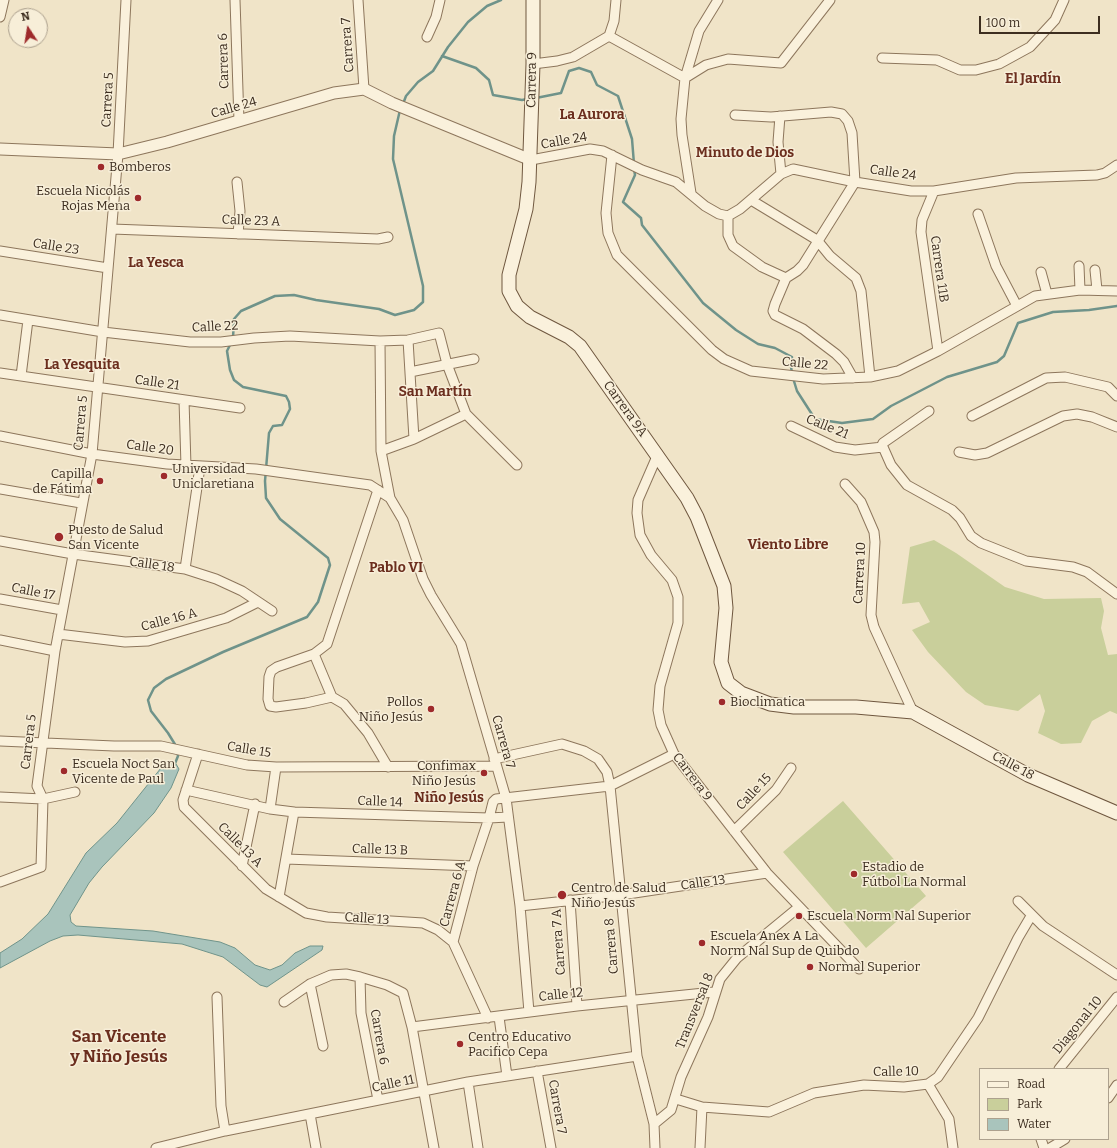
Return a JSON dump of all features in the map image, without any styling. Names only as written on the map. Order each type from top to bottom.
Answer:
[{"type":"main road","name":"Carrera 9","points":[[531,160],[533,0]]},
{"type":"main road","name":"Carrera 9A","points":[[531,160],[526,209],[509,275],[509,291],[517,306],[530,317],[569,337],[580,346],[658,454],[679,485],[697,517],[724,586],[726,608],[721,662],[728,682],[741,694],[770,704],[794,707],[856,707],[913,712]]},
{"type":"main road","name":"Calle 18","points":[[913,712],[1028,775],[1117,812]]},
{"type":"street","points":[[0,17],[4,0]]},
{"type":"street","name":"Carrera 5","points":[[0,882],[41,867],[43,799],[37,786],[55,651],[81,503],[92,454],[118,154],[126,0]]},
{"type":"street","name":"Carrera 6","points":[[235,0],[239,121]]},
{"type":"street","name":"Carrera 7","points":[[358,0],[364,89]]},
{"type":"street","points":[[427,37],[436,17],[440,0]]},
{"type":"street","points":[[533,64],[558,61],[573,57],[609,36],[614,21],[616,0]]},
{"type":"street","points":[[691,193],[681,119],[685,78],[699,31],[718,0]]},
{"type":"street","points":[[685,78],[706,65],[728,59],[781,63],[830,0]]},
{"type":"street","points":[[882,58],[937,60],[960,70],[976,70],[999,64],[1030,47],[1055,20],[1064,0]]},
{"type":"street","points":[[609,36],[685,78]]},
{"type":"street","name":"Calle 24","points":[[0,149],[118,154],[167,142],[334,93],[364,89],[392,103],[531,160],[590,149],[603,151],[642,170],[676,182],[705,206],[719,214],[728,216],[740,209],[787,170],[798,169],[855,182],[911,191],[934,192],[1016,178],[1097,175],[1105,173],[1117,165]]},
{"type":"street","points":[[734,115],[780,116],[831,112],[838,113],[846,117],[852,134],[855,182],[817,240],[803,265],[786,278],[773,311],[775,315],[803,329],[836,354],[844,362],[853,378]]},
{"type":"street","points":[[780,116],[778,142],[781,174]]},
{"type":"street","name":"Calle 22","points":[[612,155],[606,213],[608,233],[616,255],[712,350],[740,367],[751,371],[823,379],[870,377],[898,371],[938,351],[1035,296],[1080,290],[1117,291]]},
{"type":"street","points":[[237,182],[240,211],[238,234]]},
{"type":"street","name":"Carrera 11B","points":[[934,192],[922,220],[921,232],[938,351]]},
{"type":"street","points":[[751,200],[817,240],[830,256],[856,278],[862,290],[870,377]]},
{"type":"street","points":[[978,214],[996,266],[1017,306]]},
{"type":"street","points":[[728,216],[728,235],[733,246],[762,267],[786,278]]},
{"type":"street","name":"Calle 23 A","points":[[112,229],[378,239],[388,236]]},
{"type":"street","name":"Calle 23","points":[[0,251],[108,268]]},
{"type":"street","points":[[1079,266],[1080,290]]},
{"type":"street","points":[[1095,270],[1097,290]]},
{"type":"street","points":[[1041,272],[1047,294]]},
{"type":"street","name":"Calle 22","points":[[0,315],[103,332],[190,342],[221,342],[290,336],[380,341],[408,340],[433,333],[439,333],[447,364]]},
{"type":"street","points":[[21,376],[28,320]]},
{"type":"street","points":[[408,340],[414,439]]},
{"type":"street","points":[[380,341],[381,451],[390,498]]},
{"type":"street","points":[[410,372],[474,359]]},
{"type":"street","points":[[447,364],[466,414],[517,465]]},
{"type":"street","name":"Calle 21","points":[[0,373],[240,408]]},
{"type":"street","points":[[972,416],[1046,378],[1065,377],[1108,387],[1117,395]]},
{"type":"street","points":[[184,400],[186,466]]},
{"type":"street","points":[[929,411],[879,447],[884,449],[891,465],[907,485],[952,510],[960,518],[971,536],[981,543],[1026,561],[1073,567],[1087,572],[1117,594]]},
{"type":"street","points":[[381,451],[414,439],[466,414]]},
{"type":"street","points":[[959,452],[975,455],[987,453],[1005,442],[1063,416],[1077,414],[1092,417],[1117,427]]},
{"type":"street","name":"Calle 21","points":[[791,426],[835,447],[855,450],[879,447]]},
{"type":"street","name":"Calle 20","points":[[0,436],[92,454],[186,466],[256,469],[370,485],[390,498]]},
{"type":"street","name":"Carrera 9","points":[[658,454],[638,500],[638,524],[640,535],[651,555],[672,580],[678,597],[678,622],[660,686],[658,710],[661,725],[674,754],[767,874],[859,969]]},
{"type":"street","points":[[185,569],[200,467]]},
{"type":"street","name":"Carrera 10","points":[[845,484],[861,502],[874,532],[875,542],[871,615],[913,712]]},
{"type":"street","points":[[0,489],[81,503]]},
{"type":"street","points":[[332,697],[276,707],[268,704],[269,677],[271,672],[277,667],[314,654],[327,644],[330,639],[378,490]]},
{"type":"street","name":"Carrera 7","points":[[390,498],[403,520],[423,579],[461,644],[506,798],[520,906],[529,1012]]},
{"type":"street","name":"Calle 18","points":[[0,541],[73,554],[185,569],[216,579],[242,591],[272,611]]},
{"type":"street","name":"Calle 17","points":[[0,599],[62,610]]},
{"type":"street","name":"Calle 16 A","points":[[58,634],[126,642],[148,641],[226,618],[258,602]]},
{"type":"street","points":[[0,640],[55,651]]},
{"type":"street","points":[[314,654],[332,697],[344,704],[368,733],[388,767]]},
{"type":"street","name":"Calle 15","points":[[0,740],[114,746],[161,746],[247,765],[276,767],[388,767],[495,763],[562,744],[584,751]]},
{"type":"street","name":"Carrera 8","points":[[584,751],[598,759],[604,766],[610,786],[630,1001],[637,1056],[654,1124],[655,1148]]},
{"type":"street","points":[[186,790],[198,754]]},
{"type":"street","points":[[489,818],[494,800],[610,786],[674,754]]},
{"type":"street","points":[[270,809],[276,767]]},
{"type":"street","name":"Calle 15","points":[[734,831],[776,790],[791,768]]},
{"type":"street","name":"Calle 14","points":[[186,790],[255,804],[270,809],[294,812],[489,818],[508,817]]},
{"type":"street","name":"Calle 13 A","points":[[186,790],[183,800],[184,807],[266,889],[280,897]]},
{"type":"street","points":[[0,797],[43,799],[75,792]]},
{"type":"street","points":[[242,866],[255,804]]},
{"type":"street","points":[[280,897],[294,812]]},
{"type":"street","name":"Carrera 6 A","points":[[488,1018],[453,942],[473,866],[489,818]]},
{"type":"street","name":"Calle 13 B","points":[[286,859],[473,866]]},
{"type":"street","name":"Calle 13","points":[[520,906],[621,895],[767,874]]},
{"type":"street","name":"Calle 13","points":[[280,897],[306,913],[328,917],[423,923],[438,930],[453,942]]},
{"type":"street","name":"Carrera 7 A","points":[[570,900],[577,1006]]},
{"type":"street","points":[[1018,901],[1031,916],[1043,926],[1117,975]]},
{"type":"street","name":"Transversal 8","points":[[654,1124],[668,1114],[676,1099],[681,1077],[708,1017],[714,992],[720,979],[737,958],[799,907]]},
{"type":"street","name":"Calle 10","points":[[676,1099],[702,1107],[769,1112],[814,1093],[864,1085],[904,1087],[928,1084],[938,1077],[978,1018],[1018,938],[1031,916]]},
{"type":"street","points":[[284,1002],[310,984],[331,975],[346,974],[360,977],[387,985],[403,992],[412,1026],[434,1148]]},
{"type":"street","name":"Carrera 6","points":[[360,977],[361,1013],[378,1100]]},
{"type":"street","points":[[310,984],[322,1046]]},
{"type":"street","name":"Calle 12","points":[[412,1026],[488,1018],[577,1006],[714,992]]},
{"type":"street","points":[[217,997],[221,1106],[225,1131]]},
{"type":"street","name":"Diagonal 10","points":[[1060,1068],[1117,997]]},
{"type":"street","points":[[499,1016],[506,1076]]},
{"type":"street","name":"Calle 11","points":[[156,1148],[225,1131],[423,1090],[637,1056]]},
{"type":"street","name":"Carrera 7","points":[[537,1071],[551,1148]]},
{"type":"street","points":[[468,1082],[478,1148]]},
{"type":"street","points":[[928,1084],[949,1120],[954,1148]]},
{"type":"street","points":[[1109,1097],[1117,1085]]},
{"type":"street","points":[[700,1148],[702,1107]]},
{"type":"street","points":[[310,1114],[316,1148]]},
{"type":"street","points":[[1050,1148],[1063,1140]]},
{"type":"green space","points":[[934,540],[956,553],[1005,587],[1044,599],[1101,598],[1104,611],[1101,628],[1108,655],[1117,654],[1117,714],[1110,711],[1092,721],[1081,743],[1061,744],[1038,733],[1045,711],[1040,694],[1018,711],[985,705],[966,692],[928,652],[912,630],[930,622],[919,602],[902,604],[910,547]]},
{"type":"green space","name":"Estadio de Fútbol La Normal","points":[[843,801],[926,896],[866,948],[783,852]]},
{"type":"water","points":[[165,763],[176,764],[179,769],[171,788],[154,813],[102,867],[89,883],[70,915],[71,922],[76,926],[153,931],[220,942],[235,948],[255,965],[270,970],[282,965],[295,953],[310,946],[323,946],[322,950],[267,987],[260,985],[223,957],[182,944],[78,935],[63,936],[50,941],[0,968],[0,953],[22,939],[48,914],[86,853],[117,823]]},
{"type":"waterway","points":[[403,104],[406,96],[418,82],[433,71],[448,47],[468,22],[487,6],[501,0]]},
{"type":"waterway","points":[[442,56],[476,68],[489,80],[493,95],[522,100],[527,99]]},
{"type":"waterway","points":[[536,98],[561,93],[569,71],[579,68],[591,72],[597,85],[618,96],[632,139],[634,164]]},
{"type":"waterway","points":[[233,338],[234,319],[241,311],[275,296],[294,295],[316,300],[379,309],[395,315],[414,310],[423,302],[423,286],[393,159],[394,136],[400,110]]},
{"type":"waterway","points":[[634,169],[635,175],[623,202],[641,218],[642,225],[703,303],[736,330],[758,344],[775,348],[792,357],[792,373]]},
{"type":"waterway","points":[[793,378],[797,391],[815,419],[842,423],[873,419],[891,406],[947,377],[997,362],[1004,356],[1018,323],[1053,312],[1089,310],[1117,306]]},
{"type":"waterway","points":[[176,746],[151,711],[148,700],[154,688],[166,679],[223,652],[307,617],[318,602],[330,565],[328,558],[280,519],[266,498],[265,481],[269,433],[273,426],[282,425],[290,409],[289,402],[286,396],[243,387],[234,380],[230,370],[227,351],[231,343]]},
{"type":"waterway","points":[[174,766],[178,756],[177,751]]},
{"type":"place","name":"Bomberos","points":[[101,167]]},
{"type":"place","name":"Escuela Nicolás Rojas Mena","points":[[138,198]]},
{"type":"place","name":"Universidad Uniclaretiana","points":[[164,476]]},
{"type":"place","name":"Capilla de Fátima","points":[[100,481]]},
{"type":"place","name":"Puesto de Salud San Vicente","points":[[59,537]]},
{"type":"place","name":"Bioclimatica","points":[[722,702]]},
{"type":"place","name":"Pollos Niño Jesús","points":[[431,709]]},
{"type":"place","name":"Escuela Noct San Vicente de Paul","points":[[64,771]]},
{"type":"place","name":"Confimax Niño Jesús","points":[[484,773]]},
{"type":"place","name":"Estadio de Fútbol La Normal","points":[[854,874]]},
{"type":"place","name":"Centro de Salud Niño Jesús","points":[[562,895]]},
{"type":"place","name":"Escuela Norm Nal Superior","points":[[799,916]]},
{"type":"place","name":"Escuela Anex A La Norm Nal Sup de Quibdo","points":[[702,943]]},
{"type":"place","name":"Normal Superior","points":[[810,967]]},
{"type":"place","name":"Centro Educativo Pacifico Cepa","points":[[460,1044]]},
{"type":"district","name":"El Jardín","points":[[1033,79]]},
{"type":"district","name":"La Aurora","points":[[592,115]]},
{"type":"district","name":"Minuto de Dios","points":[[745,153]]},
{"type":"district","name":"La Yesca","points":[[156,263]]},
{"type":"district","name":"La Yesquita","points":[[82,365]]},
{"type":"district","name":"San Martín","points":[[435,392]]},
{"type":"district","name":"Viento Libre","points":[[788,545]]},
{"type":"district","name":"Pablo VI","points":[[396,568]]},
{"type":"district","name":"Niño Jesús","points":[[449,798]]},
{"type":"district","name":"San Vicente y Niño Jesús","points":[[119,1047]]}]
